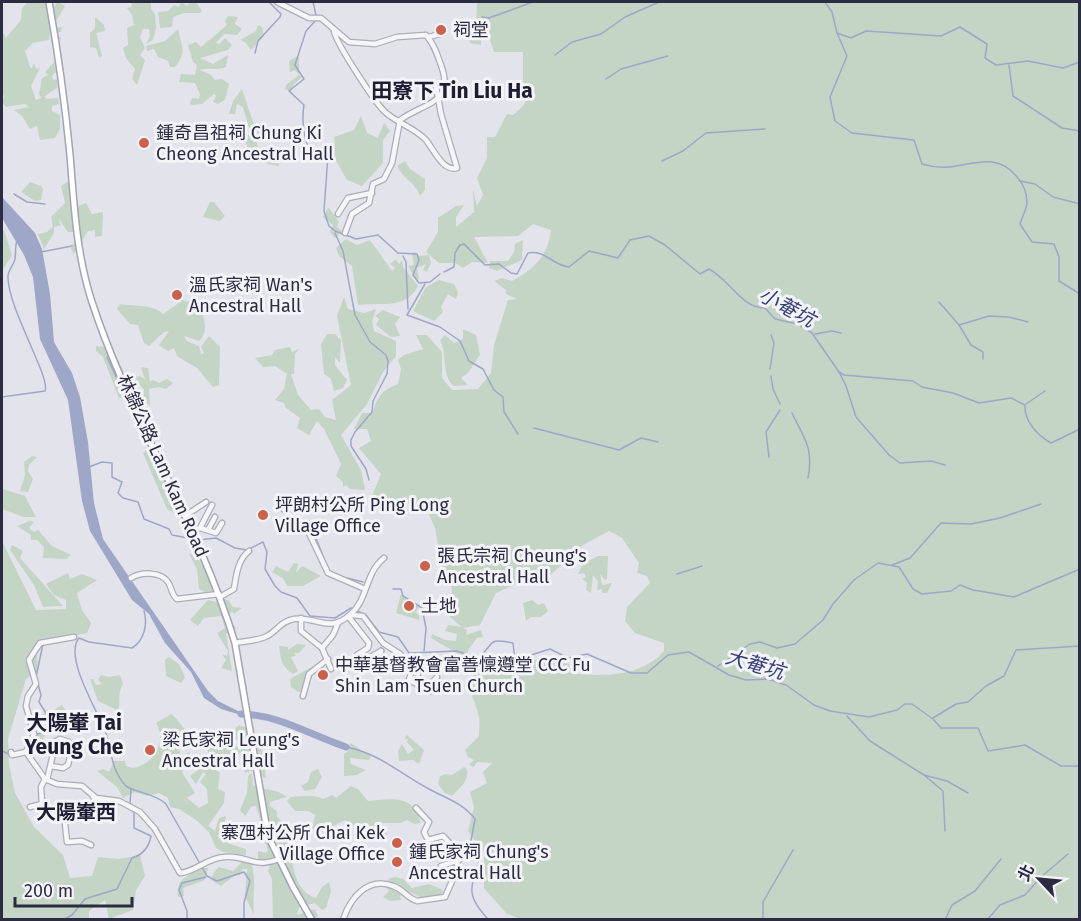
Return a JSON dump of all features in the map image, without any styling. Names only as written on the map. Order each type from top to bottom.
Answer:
[{"type":"main road","name":"林錦公路 Lam Kam Road","points":[[49,2],[70,154],[76,235],[87,284],[114,356],[219,595],[235,644],[263,813],[279,859],[312,920]]},
{"type":"street","points":[[277,2],[313,18],[320,17],[349,42],[378,43],[415,34],[425,34],[429,37],[446,81],[445,90],[438,99],[400,120]]},
{"type":"street","points":[[334,30],[334,38],[351,60],[361,83],[371,90],[384,111],[420,134],[447,168],[455,169],[458,168],[436,86]]},
{"type":"street","points":[[429,37],[443,33]]},
{"type":"street","points":[[345,233],[351,214],[369,203],[374,184],[384,179],[392,163],[400,120]]},
{"type":"street","points":[[442,162],[454,158]]},
{"type":"street","points":[[338,214],[348,198],[372,193]]},
{"type":"street","points":[[185,516],[206,502]]},
{"type":"street","points":[[193,533],[200,528],[212,506]]},
{"type":"street","points":[[280,506],[308,531],[328,573],[365,589]]},
{"type":"street","points":[[208,530],[215,517]]},
{"type":"street","points":[[200,528],[217,532],[222,523]]},
{"type":"street","points":[[131,578],[142,573],[159,576],[167,581],[177,599],[219,595],[234,589],[237,571],[244,555],[249,550]]},
{"type":"street","points":[[235,644],[266,637],[285,621],[301,618],[327,624],[338,623],[358,606],[372,570],[384,558]]},
{"type":"street","points":[[351,614],[363,616],[383,643],[400,654],[418,674]]},
{"type":"street","points":[[351,614],[369,643],[368,648],[357,655]]},
{"type":"street","points":[[301,618],[302,631],[322,648],[331,669]]},
{"type":"street","points":[[322,648],[333,635],[338,623]]},
{"type":"street","points":[[26,752],[35,733],[26,706],[28,696],[36,684],[29,660],[40,643],[63,636],[74,637]]},
{"type":"street","points":[[376,661],[383,643]]},
{"type":"street","points":[[362,662],[381,651]]},
{"type":"street","points":[[303,696],[309,674],[328,659]]},
{"type":"street","points":[[412,670],[409,680],[429,690],[437,677]]},
{"type":"street","points":[[30,807],[42,804],[41,787],[51,766],[56,741],[60,739],[69,742],[72,748],[68,765],[63,768],[51,766]]},
{"type":"street","points":[[11,752],[12,755],[26,752]]},
{"type":"street","points":[[26,752],[46,779],[57,784],[82,786],[93,796],[98,808],[95,812],[69,819],[65,823],[67,842],[82,841],[91,845]]},
{"type":"street","points":[[93,796],[119,801],[140,812],[155,829],[180,873],[209,861],[234,857],[263,864],[279,859]]},
{"type":"street","points":[[343,920],[349,906],[361,890],[373,884],[392,885],[410,899],[423,902],[441,900],[449,890],[459,860],[454,845],[443,836],[428,840],[425,837],[424,831],[429,822],[416,807]]},
{"type":"street","points":[[441,866],[459,860]]},
{"type":"green space","points":[[28,2],[47,2],[50,11],[58,2],[65,6],[55,23],[56,28],[62,27],[57,36],[62,38],[51,43],[53,32],[50,32],[49,40],[33,43],[25,51],[30,67],[32,68],[34,63],[36,69],[40,68],[31,86],[36,100],[41,98],[39,93],[42,78],[48,75],[45,72],[54,62],[56,72],[52,76],[53,80],[57,79],[57,88],[45,96],[46,99],[58,98],[59,104],[52,106],[52,111],[60,115],[60,129],[55,138],[40,140],[37,126],[30,129],[22,116],[14,110],[29,107],[25,104],[6,107],[2,102],[4,96],[2,93],[2,30],[6,38],[21,20],[22,8]]},
{"type":"green space","points":[[131,2],[151,2],[151,9],[155,14],[156,28],[153,40],[146,44],[150,36],[149,29],[143,29],[140,37],[145,48],[140,55],[145,60],[137,85],[132,79],[135,69],[126,58],[123,48],[128,45],[127,28],[134,25],[132,15],[127,8],[132,7]]},
{"type":"green space","points":[[181,2],[187,6],[191,2],[196,2],[202,11],[173,17],[172,27],[160,28],[158,12],[168,11],[174,5],[179,7]]},
{"type":"green space","points":[[477,2],[1079,2],[1079,919],[521,919],[507,914],[484,888],[484,853],[468,831],[474,807],[470,792],[487,783],[483,772],[492,763],[477,762],[474,767],[471,766],[469,764],[474,760],[468,757],[465,750],[479,736],[479,717],[470,690],[472,678],[476,672],[483,665],[495,672],[502,667],[510,671],[546,657],[569,664],[570,673],[608,675],[621,673],[655,660],[664,651],[664,643],[635,633],[625,621],[627,607],[650,583],[647,576],[637,573],[639,563],[622,538],[609,531],[583,545],[545,580],[523,581],[496,593],[480,625],[463,628],[467,630],[466,635],[481,630],[483,637],[477,638],[468,650],[468,659],[460,660],[460,655],[431,638],[432,634],[445,640],[456,641],[457,634],[445,631],[448,625],[462,627],[450,617],[452,588],[444,580],[435,528],[425,505],[388,503],[372,496],[381,474],[359,448],[371,441],[367,429],[354,429],[362,413],[373,413],[381,395],[398,384],[401,369],[398,360],[404,355],[423,349],[416,335],[427,335],[442,352],[442,378],[452,390],[478,389],[491,373],[494,345],[508,300],[517,299],[506,294],[506,290],[494,281],[502,278],[512,281],[527,272],[539,261],[547,247],[551,230],[533,224],[518,236],[474,237],[488,263],[472,262],[463,268],[455,263],[439,263],[426,252],[438,232],[438,218],[456,206],[464,205],[456,217],[456,227],[474,212],[473,189],[477,206],[483,195],[477,178],[487,158],[487,137],[495,137],[507,114],[513,115],[524,105],[528,92],[523,83],[523,52],[494,52],[486,28],[481,30],[481,45],[470,43],[469,38],[476,27]]},
{"type":"green space","points":[[228,16],[238,17],[235,24],[242,29],[237,35],[224,34],[216,43],[219,44],[225,38],[232,45],[228,50],[200,58],[213,64],[228,55],[226,67],[200,70],[211,75],[215,80],[222,79],[229,84],[225,100],[218,104],[213,102],[216,96],[214,94],[202,104],[192,105],[190,104],[192,98],[199,99],[200,94],[195,83],[179,82],[181,74],[195,75],[197,65],[193,62],[188,45],[196,42],[201,47],[227,25],[225,21]]},
{"type":"green space","points":[[95,17],[104,25],[105,31],[96,33],[102,56],[99,58],[96,48],[90,47],[90,33],[95,28]]},
{"type":"green space","points":[[258,25],[262,27],[264,36],[251,50],[245,42],[240,40],[256,31]]},
{"type":"green space","points":[[178,29],[182,53],[175,67],[170,67],[168,61],[158,57],[154,49],[147,51],[146,46],[165,41]]},
{"type":"green space","points":[[299,57],[299,75],[295,70],[290,72],[289,61]]},
{"type":"green space","points":[[299,75],[303,76],[293,85],[291,92],[285,89],[286,85]]},
{"type":"green space","points":[[242,89],[253,122],[271,127],[267,138],[256,139],[258,149],[264,147],[265,153],[277,154],[279,166],[268,164],[254,155],[249,162],[246,158],[250,152],[242,133],[244,130],[253,139],[257,134],[255,128],[249,128],[243,107],[237,104],[235,114],[229,114],[233,101]]},
{"type":"green space","points":[[361,116],[367,133],[378,138],[384,123],[390,131],[383,140],[383,163],[362,186],[347,180],[330,150],[335,145],[334,137],[354,130]]},
{"type":"green space","points":[[405,161],[410,169],[425,179],[425,190],[420,196],[397,166]]},
{"type":"green space","points":[[70,180],[76,207],[86,203],[92,214],[103,212],[102,236],[95,237],[95,230],[88,231],[74,254],[71,249],[78,232],[68,232],[58,218],[61,225],[54,227],[54,233],[44,249],[38,234],[47,232],[53,226],[51,217],[65,203],[61,186]]},
{"type":"green space","points":[[30,182],[43,189],[41,200],[35,201],[21,192]]},
{"type":"green space","points":[[210,202],[214,202],[225,216],[220,221],[203,217]]},
{"type":"green space","points":[[328,207],[339,222],[337,227],[342,231],[335,238],[330,232],[333,225],[323,217]]},
{"type":"green space","points":[[4,230],[12,255],[2,271],[2,232]]},
{"type":"green space","points":[[346,239],[357,245],[370,240],[392,271],[395,268],[390,264],[396,259],[399,264],[402,260],[403,267],[418,286],[413,294],[400,302],[358,305],[352,266],[339,256],[336,248]]},
{"type":"green space","points":[[523,240],[522,260],[497,271],[489,268],[490,261],[508,261],[514,252],[515,244]]},
{"type":"green space","points":[[415,252],[419,256],[429,255],[431,263],[427,272],[423,270],[426,264],[417,268],[419,278],[417,282],[408,266],[414,265],[412,253]]},
{"type":"green space","points":[[439,280],[454,284],[458,293],[456,299],[448,294],[441,307],[443,312],[434,321],[413,311],[426,287]]},
{"type":"green space","points":[[195,297],[201,300],[205,327],[203,337],[199,341],[184,336],[187,341],[199,346],[201,354],[204,353],[201,347],[209,336],[220,347],[219,385],[213,387],[197,368],[177,356],[174,348],[168,351],[159,345],[169,331],[164,332],[149,346],[144,343],[138,325],[130,324],[117,309],[120,304],[142,306],[153,308],[163,314],[183,300],[187,302]]},
{"type":"green space","points":[[344,297],[348,309],[364,313],[376,309],[372,321],[374,331],[396,341],[396,356],[383,372],[367,404],[341,435],[361,470],[365,490],[350,489],[346,485],[343,487],[343,482],[336,476],[341,464],[324,429],[317,421],[309,435],[297,428],[300,418],[286,408],[284,403],[275,400],[284,389],[287,374],[275,366],[263,367],[255,358],[272,355],[275,350],[290,347],[292,352],[299,349],[295,354],[294,374],[291,374],[298,395],[311,410],[319,409],[325,417],[336,420],[332,400],[351,385],[337,316]]},
{"type":"green space","points":[[383,310],[400,317],[395,324],[400,336],[391,337],[376,325],[379,319],[375,316]]},
{"type":"green space","points":[[463,329],[476,335],[480,355],[468,373],[461,378],[468,385],[453,386],[447,375],[440,340],[445,335],[454,343],[463,339]]},
{"type":"green space","points":[[327,334],[335,334],[341,340],[340,363],[335,357],[335,365],[347,380],[343,388],[334,391],[331,379],[324,374],[321,344]]},
{"type":"green space","points":[[96,346],[105,347],[110,357],[115,354],[124,372],[121,375],[128,391],[134,394],[139,405],[147,407],[143,417],[140,418],[132,399],[119,398],[103,357],[96,351]]},
{"type":"green space","points":[[141,367],[148,368],[150,382],[153,380],[159,383],[167,379],[173,383],[166,389],[159,387],[149,389],[150,406],[143,401],[144,389],[131,378],[139,376],[145,379]]},
{"type":"green space","points":[[147,450],[152,453],[155,451],[177,493],[180,509],[174,513],[167,509],[143,453]]},
{"type":"green space","points":[[32,456],[37,457],[29,465],[28,471],[33,479],[28,492],[20,491],[25,475],[24,462]]},
{"type":"green space","points":[[3,489],[25,496],[36,517],[24,517],[2,509]]},
{"type":"green space","points":[[30,521],[34,522],[29,528],[34,532],[38,530],[52,546],[71,555],[66,559],[43,558],[44,547],[37,540],[31,540],[31,535],[17,526]]},
{"type":"green space","points":[[2,541],[36,610],[66,609],[66,600],[54,595],[46,584],[68,573],[70,579],[82,574],[97,580],[77,593],[82,610],[91,623],[87,633],[36,642],[38,670],[26,679],[8,739],[9,764],[15,793],[34,827],[63,855],[70,878],[92,876],[98,857],[119,859],[140,855],[145,876],[136,890],[133,910],[109,919],[105,900],[89,911],[89,919],[2,919]]},
{"type":"green space","points":[[12,545],[23,551],[20,558],[63,606],[43,607],[34,585],[10,550]]},
{"type":"green space","points":[[189,554],[197,555],[202,566],[208,562],[209,564],[208,569],[213,573],[215,587],[209,594],[199,589],[197,569]]},
{"type":"green space","points":[[598,556],[608,556],[607,579],[605,580],[600,574],[602,585],[612,583],[607,593],[602,593],[602,589],[597,590],[598,581],[593,575],[591,593],[586,590],[587,583],[582,579],[586,577],[584,573],[578,574],[583,564]]},
{"type":"green space","points":[[294,563],[298,564],[296,573],[302,566],[321,576],[303,586],[287,586],[283,578],[272,572],[276,566],[288,572]]},
{"type":"green space","points":[[401,594],[419,606],[416,612],[412,610],[419,615],[419,620],[396,613]]},
{"type":"green space","points":[[219,598],[228,600],[233,607],[242,608],[234,614],[232,611],[229,615],[230,621],[236,628],[234,633],[226,633],[232,671],[221,668],[226,660],[222,654],[227,656],[228,651],[217,633],[225,628],[221,616],[204,618],[198,626],[190,620],[208,600],[216,602]]},
{"type":"green space","points":[[532,600],[538,605],[544,603],[548,611],[541,617],[531,617],[526,621],[523,603]]},
{"type":"green space","points":[[297,644],[306,645],[299,653],[294,653],[296,656],[291,657],[298,671],[293,674],[284,665],[279,646],[288,647],[288,650]]},
{"type":"green space","points":[[169,657],[179,664],[185,677],[181,683],[166,676],[165,660]]},
{"type":"green space","points":[[312,667],[322,668],[312,675],[307,690],[298,692],[291,687],[290,679]]},
{"type":"green space","points":[[101,675],[109,677],[120,675],[123,684],[117,716],[115,709],[98,701],[90,679],[93,679],[96,685],[102,684],[98,680]]},
{"type":"green space","points":[[62,705],[68,714],[57,716],[42,740],[37,738],[36,733],[42,733],[44,725],[47,724],[42,716],[47,709],[51,712]]},
{"type":"green space","points":[[171,714],[193,737],[190,743],[183,743],[179,747],[183,774],[195,793],[187,798],[199,808],[208,803],[207,789],[200,782],[206,774],[203,772],[196,784],[190,776],[201,768],[197,763],[188,766],[185,754],[189,752],[192,762],[202,760],[220,773],[218,789],[225,792],[224,803],[208,826],[215,831],[219,818],[226,816],[222,836],[230,844],[246,849],[246,855],[223,852],[216,848],[209,832],[179,809],[170,807],[168,798],[159,793],[147,796],[134,792],[123,798],[117,787],[97,771],[103,769],[109,772],[114,761],[125,761],[126,766],[133,768],[147,762],[159,745],[159,730],[156,723]]},
{"type":"green space","points":[[239,725],[248,728],[259,739],[264,739],[261,750],[268,751],[268,758],[263,757],[266,778],[260,777],[257,769],[245,773],[239,752],[232,763],[208,755],[207,731],[223,739],[229,734],[240,751],[245,741],[234,740],[235,729]]},
{"type":"green space","points":[[407,735],[424,750],[419,764],[413,760],[399,761],[398,751],[402,744],[408,754],[414,750],[407,742],[408,739],[405,739]]},
{"type":"green space","points":[[350,743],[371,756],[369,760],[350,758],[351,764],[366,770],[357,775],[344,776],[344,754],[348,751]]},
{"type":"green space","points":[[464,767],[467,769],[467,777],[463,784],[452,796],[445,793],[438,784],[440,776],[452,775]]},
{"type":"green space","points":[[318,769],[322,777],[315,789],[305,791],[301,786],[308,782],[311,772]]},
{"type":"green space","points":[[252,773],[253,785],[279,792],[287,797],[270,802],[270,806],[277,811],[277,817],[283,822],[287,847],[302,852],[299,859],[292,862],[302,888],[316,898],[322,887],[329,882],[331,891],[326,908],[322,910],[315,903],[299,907],[297,915],[315,909],[318,916],[314,919],[309,915],[303,919],[273,919],[272,879],[268,871],[271,863],[258,860],[258,851],[266,853],[268,850],[264,840],[252,841],[253,836],[263,837],[264,832],[256,806],[251,807],[245,816],[240,810],[247,793],[248,776]]},
{"type":"green space","points":[[351,786],[358,789],[368,801],[394,799],[407,803],[413,807],[421,823],[414,824],[407,820],[400,823],[377,823],[388,834],[374,837],[345,820],[318,834],[312,830],[315,815],[309,811],[295,811],[287,801],[291,797],[303,796],[316,796],[323,799],[332,795],[336,798]]},
{"type":"green space","points":[[243,861],[251,863],[253,869],[254,915],[245,896],[247,869],[243,869],[240,875],[235,875],[221,886],[211,880],[219,867],[233,871]]},
{"type":"green space","points":[[200,868],[208,868],[205,880],[183,888],[184,896],[178,897],[181,882]]},
{"type":"green space","points":[[390,878],[403,879],[412,888],[429,884],[443,890],[440,899],[422,898],[410,892],[400,896],[401,900],[390,901],[383,897],[389,891],[385,885]]},
{"type":"water","points":[[2,197],[35,233],[42,249],[50,294],[54,342],[72,373],[80,397],[88,442],[94,503],[103,539],[208,691],[218,701],[244,716],[221,709],[204,698],[191,672],[165,643],[149,614],[132,600],[90,531],[82,501],[68,400],[40,339],[33,277],[24,255],[2,218]]},
{"type":"waterway","points":[[255,53],[258,41],[281,14],[269,2]]},
{"type":"waterway","points":[[313,2],[316,15]]},
{"type":"waterway","points":[[482,17],[489,18],[533,2]]},
{"type":"waterway","points":[[555,55],[572,42],[601,34],[625,17],[659,2]]},
{"type":"waterway","points":[[825,2],[832,12],[837,33],[851,38],[866,31],[941,36],[960,27],[987,44],[985,58],[996,65],[1028,61],[1063,68],[1080,62]]},
{"type":"waterway","points":[[316,20],[306,31],[295,65],[304,79],[289,91],[304,105],[303,125],[309,147],[318,155],[328,155],[324,211],[329,226],[335,231],[356,239],[378,235],[398,253],[417,254],[419,260],[413,275],[419,283],[430,282],[440,274]]},
{"type":"waterway","points":[[837,33],[847,56],[830,97],[835,121],[852,133],[914,140],[922,164],[951,167],[992,162],[1011,171],[1021,182],[1026,195],[1027,205],[1020,224],[1032,242],[1054,244],[1059,257],[1059,281],[1080,294]]},
{"type":"waterway","points":[[606,79],[621,69],[668,56]]},
{"type":"waterway","points":[[1009,65],[1013,96],[1062,128],[1080,131]]},
{"type":"waterway","points":[[662,161],[683,151],[706,133],[765,129]]},
{"type":"waterway","points":[[1020,181],[1035,184],[1053,197],[1080,204]]},
{"type":"waterway","points":[[14,194],[27,202],[45,204]]},
{"type":"waterway","points":[[335,233],[343,251],[355,315],[370,342],[386,355],[388,361],[387,374],[373,401],[372,412],[351,440],[351,446],[366,469],[369,480]]},
{"type":"waterway","name":"小菴坑","points":[[444,272],[454,267],[455,253],[460,245],[464,244],[485,265],[499,264],[511,273],[517,274],[528,253],[540,254],[569,267],[589,251],[618,258],[630,240],[649,236],[665,245],[700,274],[709,269],[742,299],[757,307],[765,308],[775,319],[798,324],[812,333],[839,372],[844,375],[913,381],[922,387],[953,393],[979,403],[1011,398],[1025,405],[1025,411],[1032,427],[1051,443],[1080,429]]},
{"type":"waterway","points":[[2,397],[45,391],[42,372],[14,305],[10,289],[8,274],[15,259],[17,240]]},
{"type":"waterway","points":[[41,252],[72,246]]},
{"type":"waterway","points":[[403,256],[406,262],[408,309]]},
{"type":"waterway","points":[[425,284],[407,315],[440,327],[460,341],[469,361],[483,369],[494,390],[503,397],[504,412],[518,434]]},
{"type":"waterway","points":[[939,302],[959,325],[989,316],[1009,317],[1028,322]]},
{"type":"waterway","points":[[959,325],[971,345],[983,352],[983,359]]},
{"type":"waterway","points":[[815,334],[832,331],[841,333]]},
{"type":"waterway","points":[[770,369],[774,343],[771,335]]},
{"type":"waterway","points":[[107,357],[125,396]]},
{"type":"waterway","points":[[839,372],[856,417],[889,455],[900,463],[931,461],[945,465]]},
{"type":"waterway","points":[[771,376],[773,389],[780,404]]},
{"type":"waterway","points":[[1026,404],[1045,391]]},
{"type":"waterway","points":[[769,457],[766,432],[780,410]]},
{"type":"waterway","points":[[792,413],[809,451],[808,478]]},
{"type":"waterway","points":[[534,428],[619,450],[641,438],[658,442]]},
{"type":"waterway","points":[[89,467],[102,462],[112,463],[112,477],[122,482],[118,493],[123,498],[138,502],[144,519],[169,529],[172,535],[193,539]]},
{"type":"waterway","points":[[892,565],[910,558],[941,523],[971,524],[1000,518],[1041,504]]},
{"type":"waterway","points":[[304,523],[314,533],[325,561]]},
{"type":"waterway","name":"大菴坑","points":[[198,540],[216,538],[235,548],[247,550],[263,542],[267,552],[265,569],[275,586],[281,592],[297,598],[310,616],[335,618],[351,608],[366,615],[379,632],[398,637],[409,653],[457,651],[477,658],[491,643],[504,641],[513,643],[515,660],[550,649],[568,658],[587,654],[631,673],[647,673],[668,655],[689,652],[729,675],[746,680],[768,679],[786,685],[814,705],[830,711],[869,717],[897,710],[905,704],[912,704],[933,719],[941,728],[978,728],[988,751],[1025,745],[1061,766],[1080,766]]},
{"type":"waterway","points":[[718,666],[750,644],[760,642],[777,648],[795,644],[823,620],[833,604],[854,580],[878,563],[899,567],[913,589],[922,594],[951,591],[960,585],[973,590],[1014,597],[1080,569]]},
{"type":"waterway","points":[[677,574],[702,566]]},
{"type":"waterway","points":[[347,578],[363,582]]},
{"type":"waterway","points":[[393,589],[401,589],[403,596],[422,608],[426,628],[424,651]]},
{"type":"waterway","points":[[144,611],[146,621],[144,632],[140,641],[132,648],[89,642],[79,638],[75,647],[75,658],[79,671],[106,733],[114,767],[120,779],[128,787],[155,797],[166,804],[207,876],[217,881],[244,872],[250,881],[244,903],[244,920]]},
{"type":"waterway","points":[[36,677],[43,644]]},
{"type":"waterway","name":"大菴坑","points":[[933,718],[956,704],[968,702],[986,686],[1004,676],[1016,650],[1080,646]]},
{"type":"waterway","points":[[28,750],[33,748],[37,734],[50,731],[49,718],[39,702],[41,695],[38,684]]},
{"type":"waterway","points":[[241,714],[282,722],[346,747]]},
{"type":"waterway","points":[[847,716],[870,741],[924,775],[947,781],[968,793]]},
{"type":"waterway","points":[[346,747],[380,759],[460,805],[475,819],[471,841],[479,861],[472,892],[476,905],[489,920]]},
{"type":"waterway","points":[[2,751],[9,754]]},
{"type":"waterway","points":[[924,775],[943,791],[945,831]]},
{"type":"waterway","points":[[130,804],[131,789]]},
{"type":"waterway","points":[[63,920],[72,915],[85,899],[117,889],[132,858],[142,853],[147,847],[151,836],[134,828],[134,811]]},
{"type":"waterway","points":[[763,920],[763,902],[793,850]]},
{"type":"waterway","points":[[987,920],[1000,905],[1025,895],[1041,877],[1068,854]]},
{"type":"waterway","points":[[945,920],[952,905],[975,891],[1001,859]]},
{"type":"waterway","points":[[187,920],[187,911],[179,890],[182,883],[206,877]]},
{"type":"place","name":"祠堂","points":[[441,30]]},
{"type":"place","name":"鍾奇昌祖祠 Chung Ki Cheong Ancestral Hall","points":[[144,143]]},
{"type":"place","name":"溫氏家祠 Wan's Ancestral Hall","points":[[177,295]]},
{"type":"place","name":"坪朗村公所 Ping Long Village Office","points":[[263,515]]},
{"type":"place","name":"張氏宗祠 Cheung's Ancestral Hall","points":[[425,566]]},
{"type":"place","name":"土地","points":[[409,606]]},
{"type":"place","name":"中華基督教會富善懍遵堂 CCC Fu Shin Lam Tsuen Church","points":[[323,675]]},
{"type":"place","name":"梁氏家祠 Leung's Ancestral Hall","points":[[150,750]]},
{"type":"place","name":"寨乪村公所 Chai Kek Village Office","points":[[397,843]]},
{"type":"place","name":"鍾氏家祠 Chung's Ancestral Hall","points":[[397,862]]},
{"type":"district","name":"田寮下 Tin Liu Ha","points":[[452,91]]},
{"type":"district","name":"大陽輋 Tai Yeung Che","points":[[74,735]]},
{"type":"district","name":"大陽輋西","points":[[76,812]]}]
